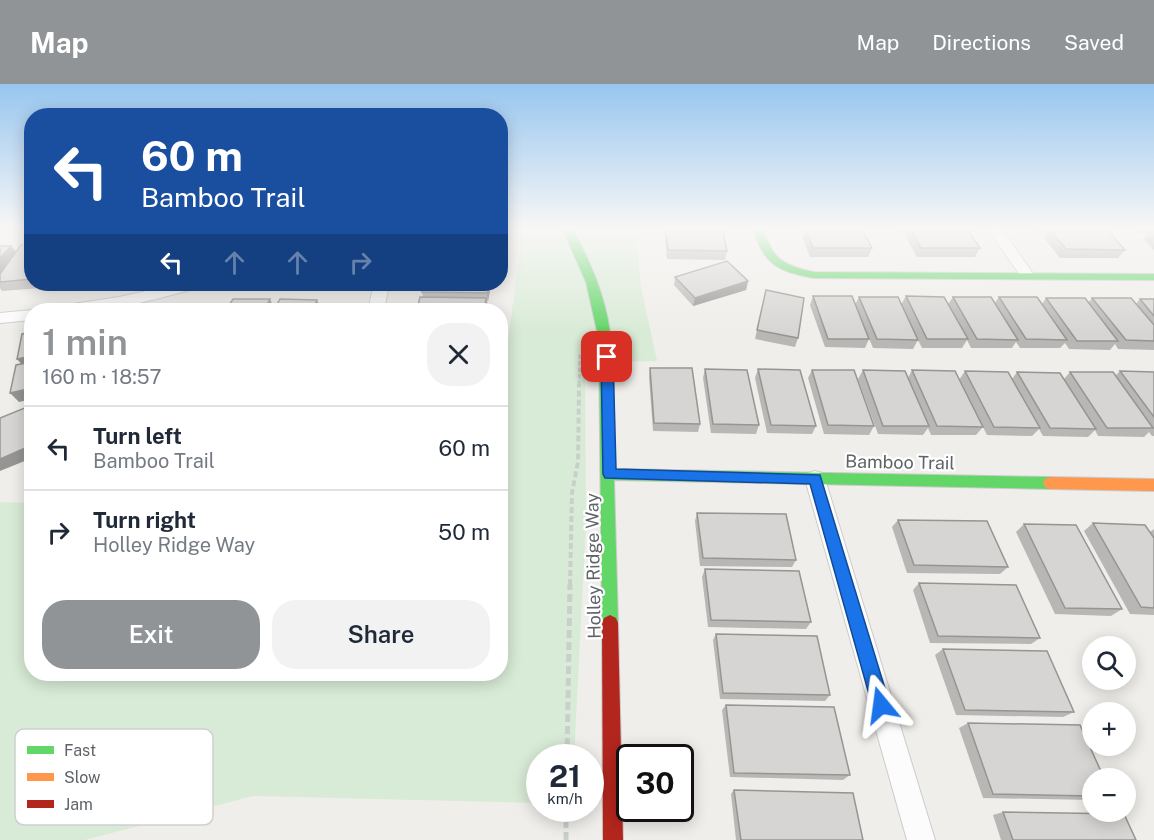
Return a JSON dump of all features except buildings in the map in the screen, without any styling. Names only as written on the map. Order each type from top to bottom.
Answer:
[{"type":"street","name":"Holley Ridge Way","points":[[585,263],[593,279],[603,317],[607,357],[614,840]]},
{"type":"street","points":[[775,263],[779,268],[814,275],[1154,277]]},
{"type":"street","points":[[1019,263],[1027,275]]},
{"type":"street","points":[[105,303],[168,291]]},
{"type":"street","points":[[160,293],[161,303]]},
{"type":"street","points":[[0,318],[24,316]]},
{"type":"street","name":"Bamboo Trail","points":[[610,474],[1154,485]]},
{"type":"street","points":[[815,479],[921,840]]},
{"type":"path","points":[[567,744],[572,493],[578,462],[580,353]]},
{"type":"path","points":[[566,822],[566,840]]},
{"type":"green space","points":[[518,263],[639,263],[641,287],[657,361],[585,363],[586,524],[575,744],[526,744],[526,803],[253,796],[213,806],[213,729],[15,729],[15,825],[142,825],[85,840],[0,840],[0,502],[24,503],[24,681],[508,681],[508,342]]},
{"type":"traffic: fast","points":[[585,263],[592,282],[605,340],[610,623]]},
{"type":"traffic: fast","points":[[776,263],[791,270],[814,275],[1154,277]]},
{"type":"traffic: fast","points":[[610,474],[1050,483]]},
{"type":"traffic: slow","points":[[1050,483],[1154,485]]},
{"type":"traffic: jam","points":[[610,623],[613,840]]},
{"type":"route","points":[[607,357],[610,474],[815,479],[881,705]]}]
